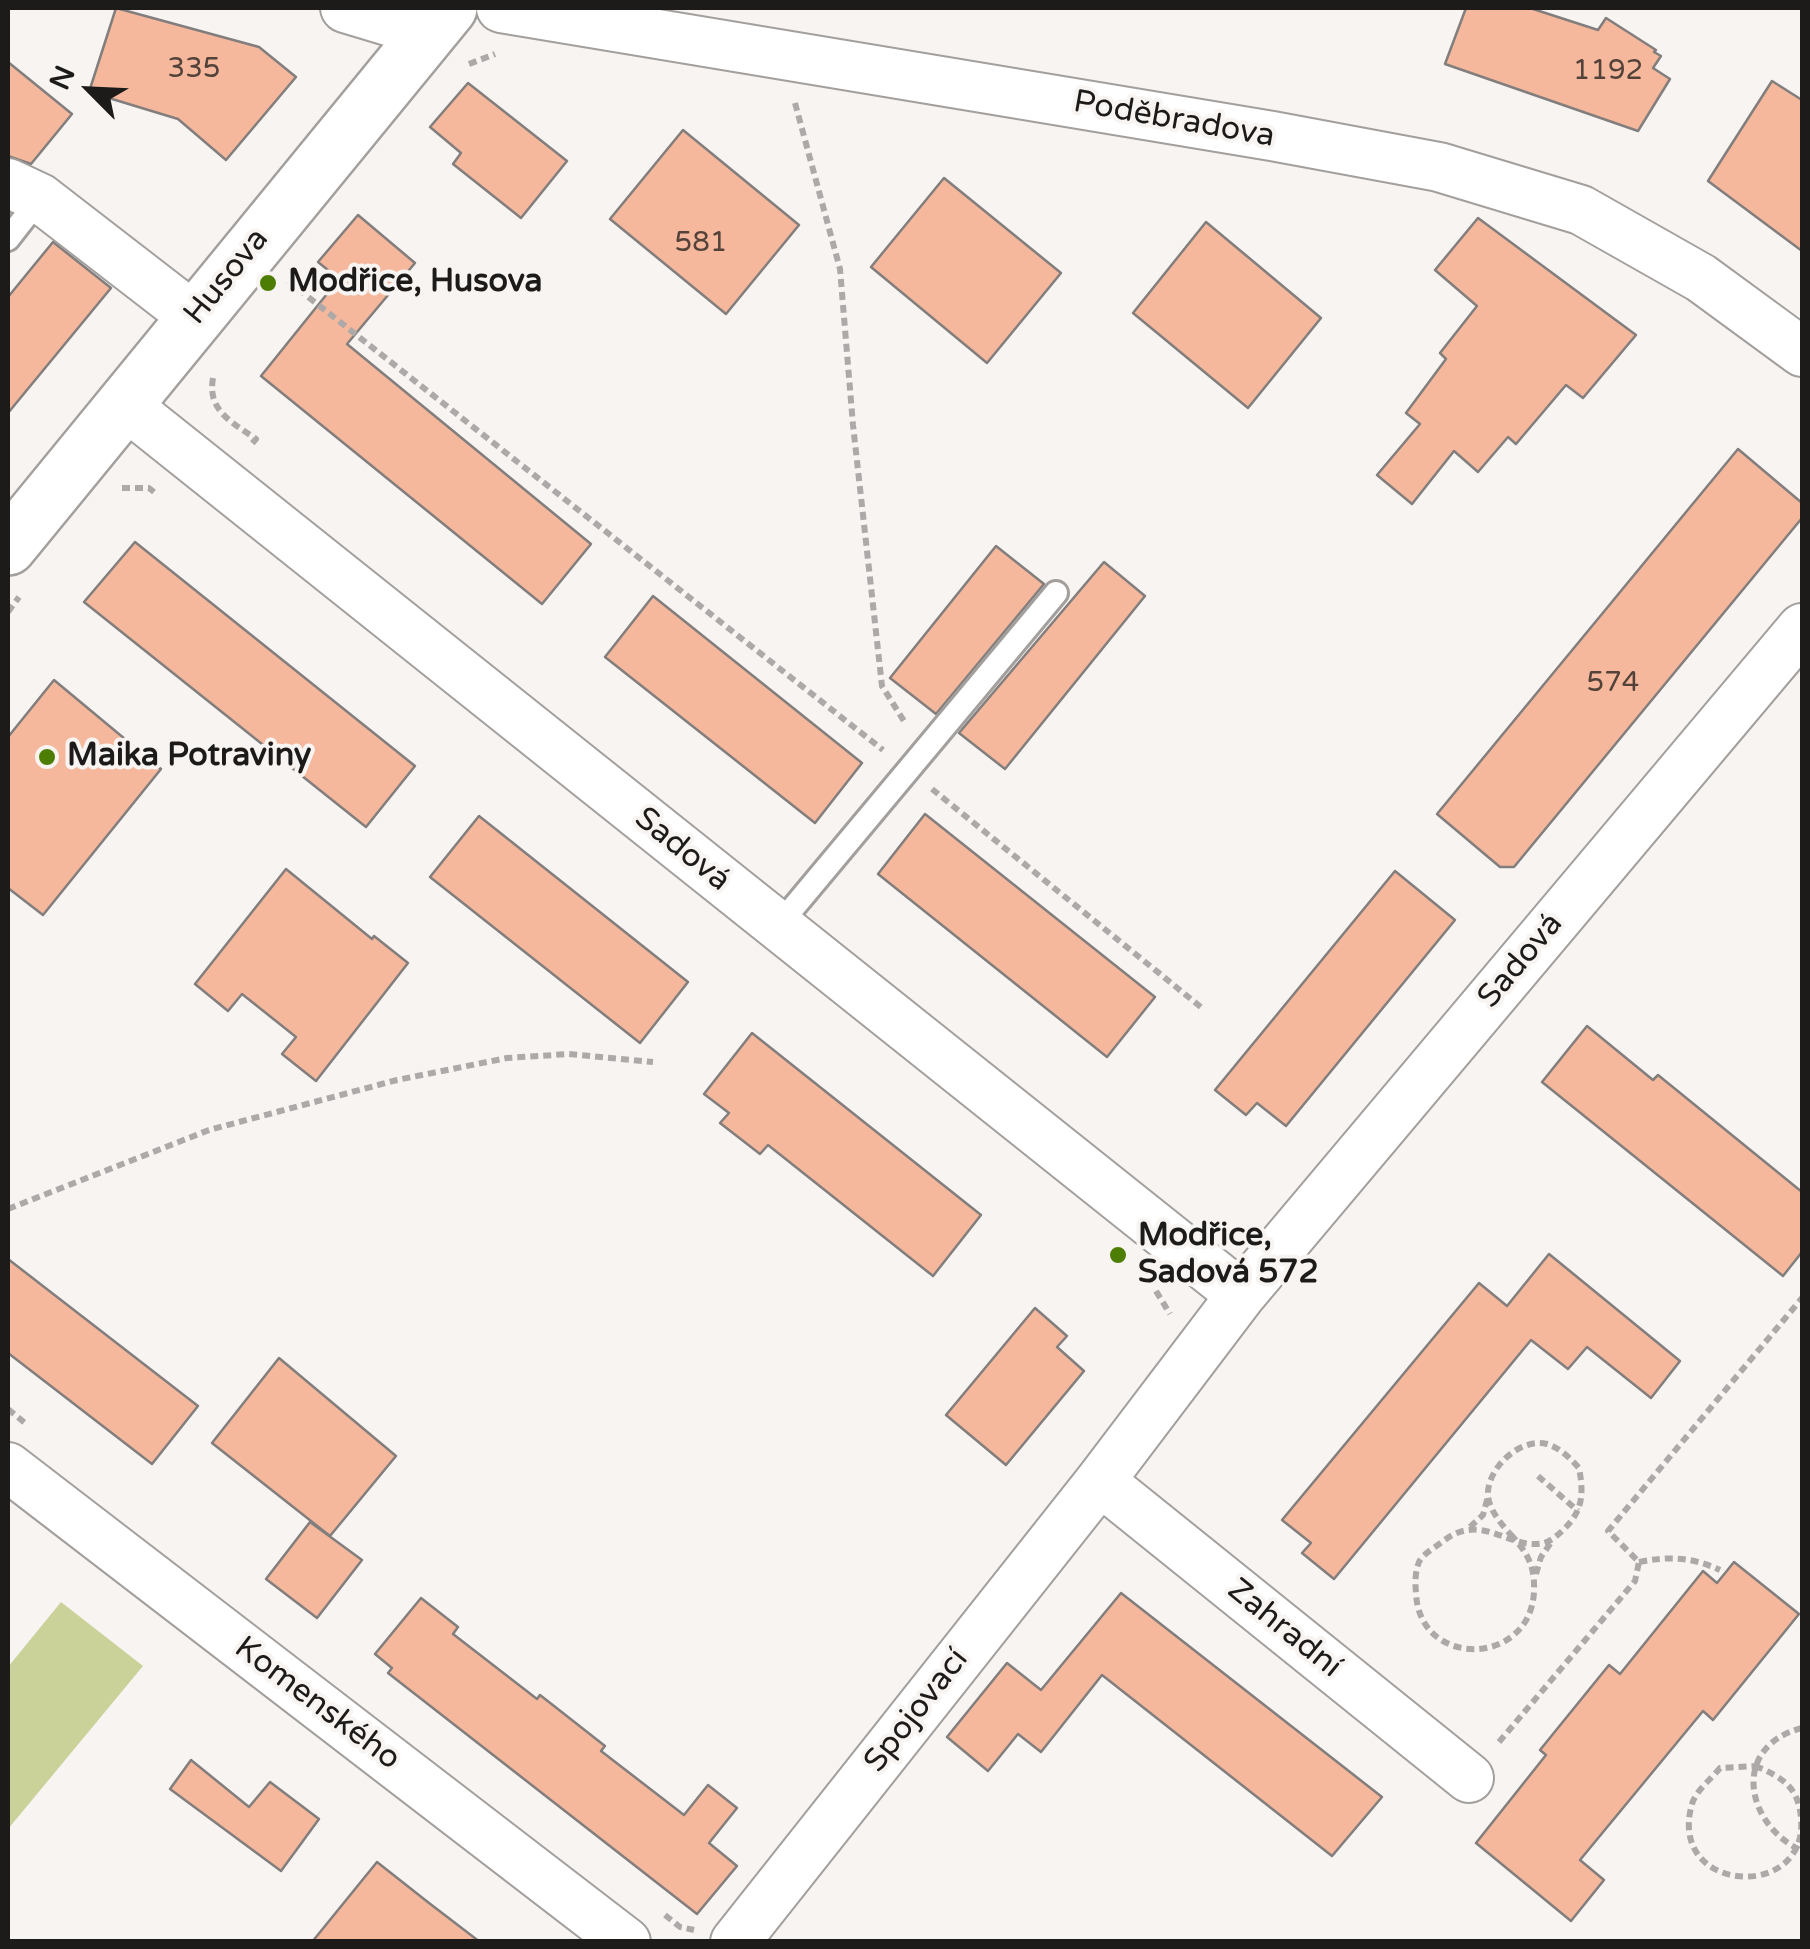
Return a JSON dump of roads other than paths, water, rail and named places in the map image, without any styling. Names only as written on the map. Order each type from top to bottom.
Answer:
[{"type":"street","points":[[345,8],[446,36]]},
{"type":"street","name":"Poděbradova","points":[[505,30],[1272,136],[1439,167],[1581,210],[1701,278],[1802,352]]},
{"type":"street","name":"Husova","points":[[19,566],[124,404],[194,318],[446,36]]},
{"type":"street","points":[[24,190],[194,318]]},
{"type":"street","name":"Sadová","points":[[124,404],[1240,1295]]},
{"type":"street","name":"Sadová","points":[[1100,1481],[1240,1295],[1802,628]]},
{"type":"street","name":"Komenského","points":[[23,1450],[639,1923]]},
{"type":"street","name":"Zahradní","points":[[1100,1481],[1469,1778]]},
{"type":"street","name":"Spojovací","points":[[718,1937],[1100,1481]]},
{"type":"lane","points":[[8,240],[24,190]]},
{"type":"lane","points":[[778,926],[1056,593]]},
{"type":"place","name":"Modřice, Husova","points":[[268,283]]},
{"type":"place","name":"Maika Potraviny","points":[[47,757]]},
{"type":"place","name":"Modřice, Sadová 572","points":[[1118,1255]]}]
